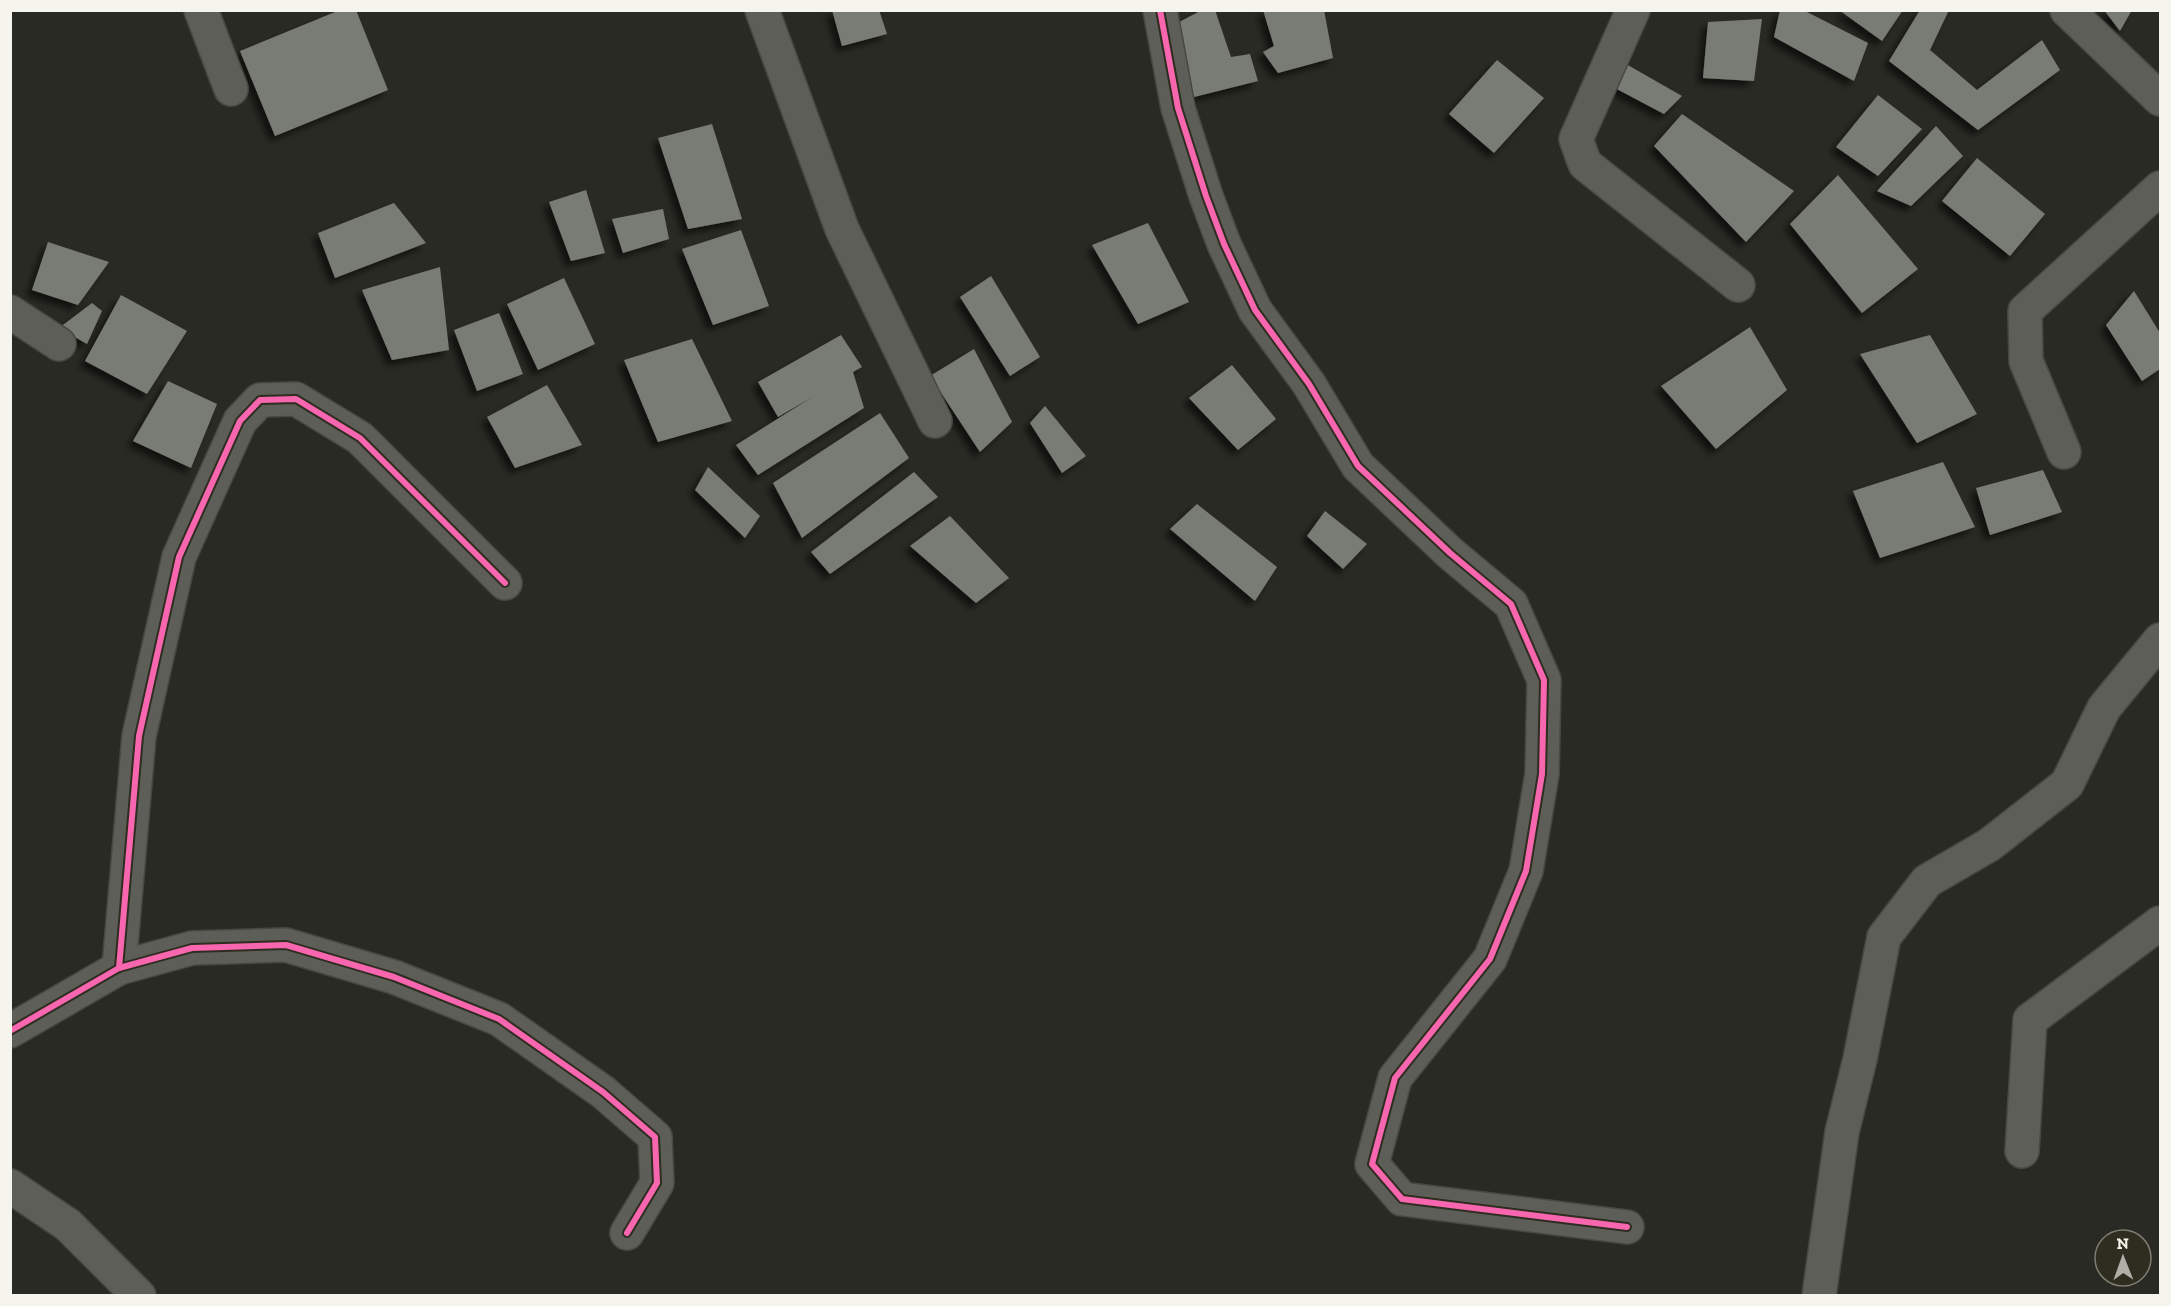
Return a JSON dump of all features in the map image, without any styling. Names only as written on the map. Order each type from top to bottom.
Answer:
[{"type":"street","points":[[201,10],[231,88]]},
{"type":"street","points":[[762,10],[842,229],[935,420]]},
{"type":"street","points":[[1160,10],[1178,108],[1188,141],[1224,244],[1255,310],[1309,384],[1358,466],[1450,553],[1511,604],[1544,680],[1542,774],[1526,871],[1491,959],[1395,1078],[1372,1164],[1402,1199],[1627,1227]]},
{"type":"street","points":[[1633,10],[1576,139],[1585,164],[1737,285]]},
{"type":"street","points":[[2067,10],[2160,99]]},
{"type":"street","points":[[2064,452],[2026,361],[2025,310],[2160,188]]},
{"type":"street","points":[[10,312],[59,344]]},
{"type":"street","points":[[119,968],[139,736],[179,557],[240,421],[260,400],[296,399],[360,438],[505,583]]},
{"type":"street","points":[[1819,1296],[1842,1132],[1860,1059],[1884,937],[1927,881],[1989,845],[2067,784],[2104,708],[2160,640]]},
{"type":"street","points":[[2022,1151],[2030,1020],[2160,923]]},
{"type":"street","points":[[10,1030],[119,968],[192,948],[286,945],[394,977],[499,1019],[603,1092],[655,1137],[657,1183],[627,1233]]},
{"type":"street","points":[[10,1186],[68,1225],[139,1296]]},
{"type":"building","points":[[340,10],[356,10],[388,90],[275,136],[240,51]]},
{"type":"building","points":[[832,10],[879,10],[887,34],[842,46]]},
{"type":"building","points":[[1202,10],[1215,10],[1231,57],[1250,54],[1258,81],[1190,98],[1166,29]]},
{"type":"building","points":[[1263,10],[1324,10],[1333,58],[1278,73],[1263,52],[1274,46]]},
{"type":"building","points":[[1780,10],[1803,10],[1868,43],[1854,81],[1774,37]]},
{"type":"building","points":[[1839,10],[1903,10],[1882,41]]},
{"type":"building","points":[[1920,10],[1949,10],[1930,50],[1977,90],[2042,40],[2060,70],[1978,130],[1889,61]]},
{"type":"building","points":[[2104,10],[2132,10],[2120,31]]},
{"type":"building","points":[[1762,19],[1754,81],[1703,78],[1708,22]]},
{"type":"building","points":[[1497,60],[1544,98],[1494,153],[1449,114]]},
{"type":"building","points":[[1626,64],[1682,96],[1664,114],[1613,87]]},
{"type":"building","points":[[1878,95],[1922,129],[1878,176],[1836,147]]},
{"type":"building","points":[[1682,114],[1794,191],[1746,242],[1654,146]]},
{"type":"building","points":[[712,124],[742,219],[688,229],[658,138]]},
{"type":"building","points":[[1936,126],[1963,156],[1911,206],[1877,191]]},
{"type":"building","points":[[1977,158],[2045,214],[2010,256],[1942,201]]},
{"type":"building","points":[[1838,175],[1918,269],[1862,313],[1790,224]]},
{"type":"building","points":[[586,190],[605,253],[571,261],[549,202]]},
{"type":"building","points":[[394,203],[426,243],[335,278],[318,233]]},
{"type":"building","points":[[663,209],[669,239],[623,253],[612,219]]},
{"type":"building","points":[[1148,223],[1189,302],[1138,324],[1092,245]]},
{"type":"building","points":[[741,230],[769,306],[713,325],[682,249]]},
{"type":"building","points":[[48,242],[109,262],[78,305],[32,290]]},
{"type":"building","points":[[440,267],[449,350],[392,360],[362,290]]},
{"type":"building","points":[[991,276],[1040,357],[1010,376],[960,297]]},
{"type":"building","points":[[564,278],[595,344],[538,370],[507,304]]},
{"type":"building","points":[[2134,291],[2160,333],[2160,369],[2142,381],[2106,325]]},
{"type":"building","points":[[121,295],[187,331],[147,394],[85,361]]},
{"type":"building","points":[[92,303],[102,311],[87,344],[59,328]]},
{"type":"building","points":[[499,313],[523,374],[477,391],[454,330]]},
{"type":"building","points":[[1750,327],[1787,390],[1716,449],[1661,386]]},
{"type":"building","points":[[841,335],[862,367],[853,372],[864,408],[758,475],[736,445],[814,396],[778,417],[758,382]]},
{"type":"building","points":[[1930,335],[1977,414],[1917,443],[1860,354]]},
{"type":"building","points":[[692,339],[732,421],[658,442],[624,360]]},
{"type":"building","points":[[974,349],[1012,422],[980,452],[930,376]]},
{"type":"building","points":[[1232,365],[1276,419],[1238,450],[1189,398]]},
{"type":"building","points":[[168,381],[217,404],[191,468],[133,441]]},
{"type":"building","points":[[547,385],[582,445],[515,468],[487,417]]},
{"type":"building","points":[[1045,406],[1086,456],[1062,473],[1030,423]]},
{"type":"building","points":[[880,413],[909,458],[802,538],[773,483]]},
{"type":"building","points":[[1943,462],[1975,527],[1880,558],[1853,491]]},
{"type":"building","points":[[708,467],[760,516],[745,538],[695,490]]},
{"type":"building","points":[[2043,470],[2062,512],[1990,535],[1976,488]]},
{"type":"building","points":[[914,472],[938,497],[830,574],[811,552]]},
{"type":"building","points":[[1197,504],[1277,567],[1255,601],[1170,529]]},
{"type":"building","points":[[1325,511],[1367,544],[1343,569],[1307,536]]},
{"type":"building","points":[[950,516],[1009,578],[976,603],[910,546]]},
{"type":"cycle path","points":[[1160,10],[1178,108],[1224,244],[1255,310],[1309,384],[1358,466],[1450,553],[1511,604],[1544,680],[1542,774],[1526,871],[1490,959],[1395,1078],[1372,1164],[1402,1199],[1627,1227]]},
{"type":"cycle path","points":[[119,968],[139,736],[179,557],[240,421],[260,400],[296,399],[360,438],[505,583]]},
{"type":"cycle path","points":[[10,1031],[119,968],[192,948],[286,945],[394,977],[499,1019],[603,1092],[655,1137],[657,1183],[627,1233]]}]
